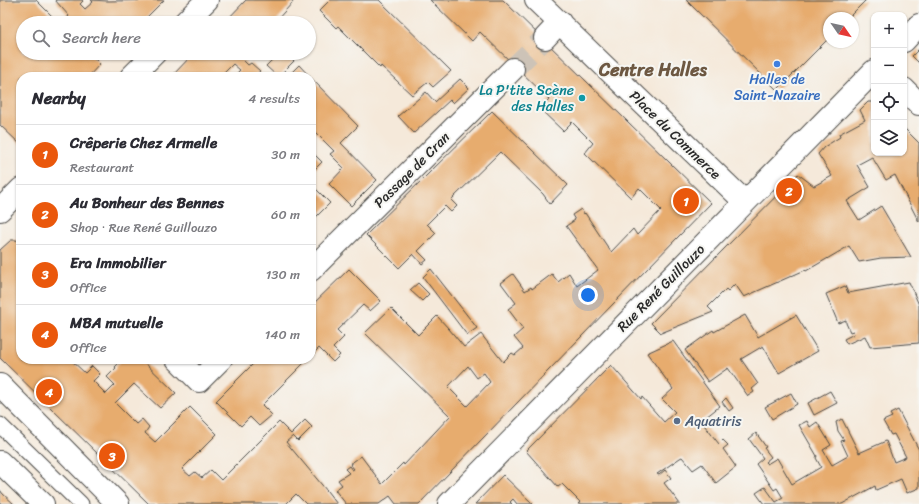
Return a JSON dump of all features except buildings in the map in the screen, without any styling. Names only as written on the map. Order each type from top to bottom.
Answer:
[{"type":"street","points":[[191,16],[207,0]]},
{"type":"street","name":"Place du Commerce","points":[[536,0],[745,202]]},
{"type":"street","points":[[545,38],[560,22]]},
{"type":"street","points":[[907,38],[919,26]]},
{"type":"street","points":[[136,72],[148,60]]},
{"type":"street","name":"Passage de Cran","points":[[316,265],[513,69]]},
{"type":"street","name":"Rue René Guillouzo","points":[[449,504],[871,74]]},
{"type":"street","points":[[907,92],[919,104]]},
{"type":"street","points":[[182,364],[200,381],[217,364]]},
{"type":"street","points":[[0,386],[118,504]]},
{"type":"street","points":[[0,462],[43,504]]},
{"type":"lane","points":[[0,425],[81,504]]},
{"type":"tunnel","points":[[513,69],[545,38]]},
{"type":"place","name":"Halles de Saint-Nazaire","points":[[777,64]]},
{"type":"place","name":"La P'tite Scène des Halles","points":[[582,98]]},
{"type":"place","name":"Au Bonheur des Bennes","points":[[789,191]]},
{"type":"place","name":"Crêperie Chez Armelle","points":[[686,201]]},
{"type":"place","name":"MBA mutuelle","points":[[49,392]]},
{"type":"place","name":"Aquatiris","points":[[677,421]]},
{"type":"place","name":"Era Immobilier","points":[[112,456]]},
{"type":"district","name":"Centre Halles","points":[[653,70]]}]
